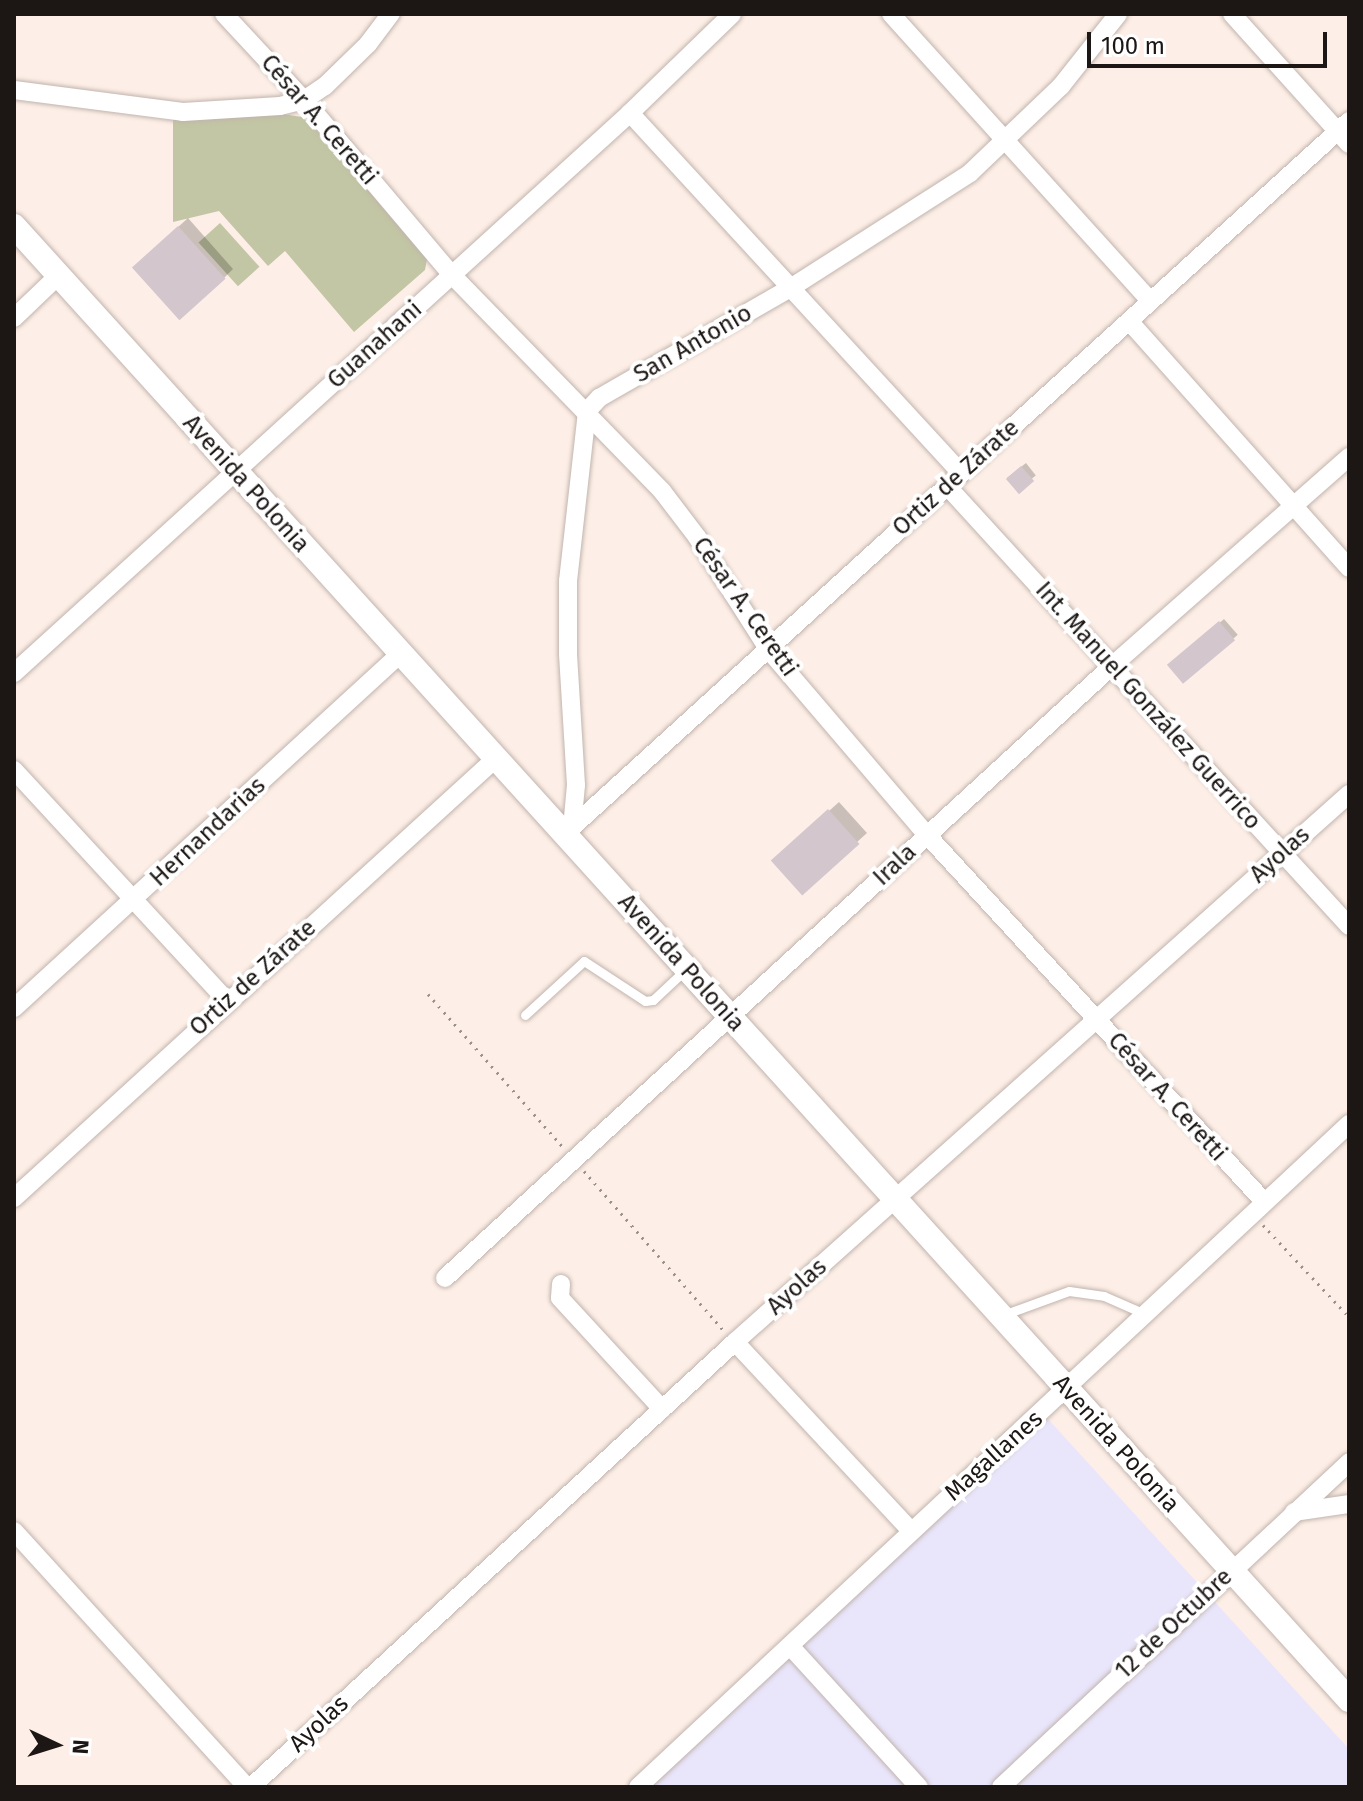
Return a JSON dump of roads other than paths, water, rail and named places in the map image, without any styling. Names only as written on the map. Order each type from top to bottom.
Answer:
[{"type":"main road","name":"Avenida Polonia","points":[[14,226],[494,760],[568,831],[730,1018],[1349,1700]]},
{"type":"street","name":"César A. Ceretti","points":[[224,14],[304,100],[452,275],[662,491],[697,537],[768,649],[927,835],[1096,1020],[1258,1208]]},
{"type":"street","points":[[14,90],[183,112],[228,111],[304,100],[325,86],[368,44],[391,14]]},
{"type":"street","name":"Guanahani","points":[[14,673],[630,113],[732,14]]},
{"type":"street","points":[[891,14],[1150,301]]},
{"type":"street","name":"San Antonio","points":[[587,411],[599,398],[792,287],[970,173],[1006,142],[1061,86],[1118,14]]},
{"type":"street","points":[[1232,14],[1345,132]]},
{"type":"street","points":[[630,113],[961,473]]},
{"type":"street","name":"Ortiz de Zárate","points":[[568,831],[1150,301],[1345,132]]},
{"type":"street","points":[[14,318],[58,276]]},
{"type":"street","points":[[1129,321],[1293,509],[1349,568]]},
{"type":"street","points":[[568,831],[576,785],[568,653],[568,581],[587,411]]},
{"type":"street","name":"Irala","points":[[445,1278],[1113,665],[1349,457]]},
{"type":"street","name":"Int. Manuel González Guerrico","points":[[947,486],[1349,926]]},
{"type":"street","name":"Hernandarias","points":[[14,1008],[400,654]]},
{"type":"street","name":"Ortiz de Zárate","points":[[14,1198],[494,760]]},
{"type":"street","points":[[14,770],[227,1001]]},
{"type":"street","name":"Ayolas","points":[[249,1787],[735,1342],[1349,794]]},
{"type":"street","name":"Magallanes","points":[[638,1787],[791,1647],[911,1531],[1068,1390],[1349,1124]]},
{"type":"street","points":[[561,1284],[560,1298],[662,1409]]},
{"type":"street","points":[[735,1342],[911,1531]]},
{"type":"street","name":"12 de Octubre","points":[[1001,1787],[1349,1462]]},
{"type":"street","points":[[1294,1512],[1349,1504]]},
{"type":"street","points":[[14,1531],[249,1787]]},
{"type":"street","points":[[791,1647],[919,1787]]},
{"type":"lane","points":[[525,1015],[584,961],[645,1001],[653,1000],[686,969]]},
{"type":"lane","points":[[1001,1316],[1069,1291],[1104,1296],[1147,1315]]}]
